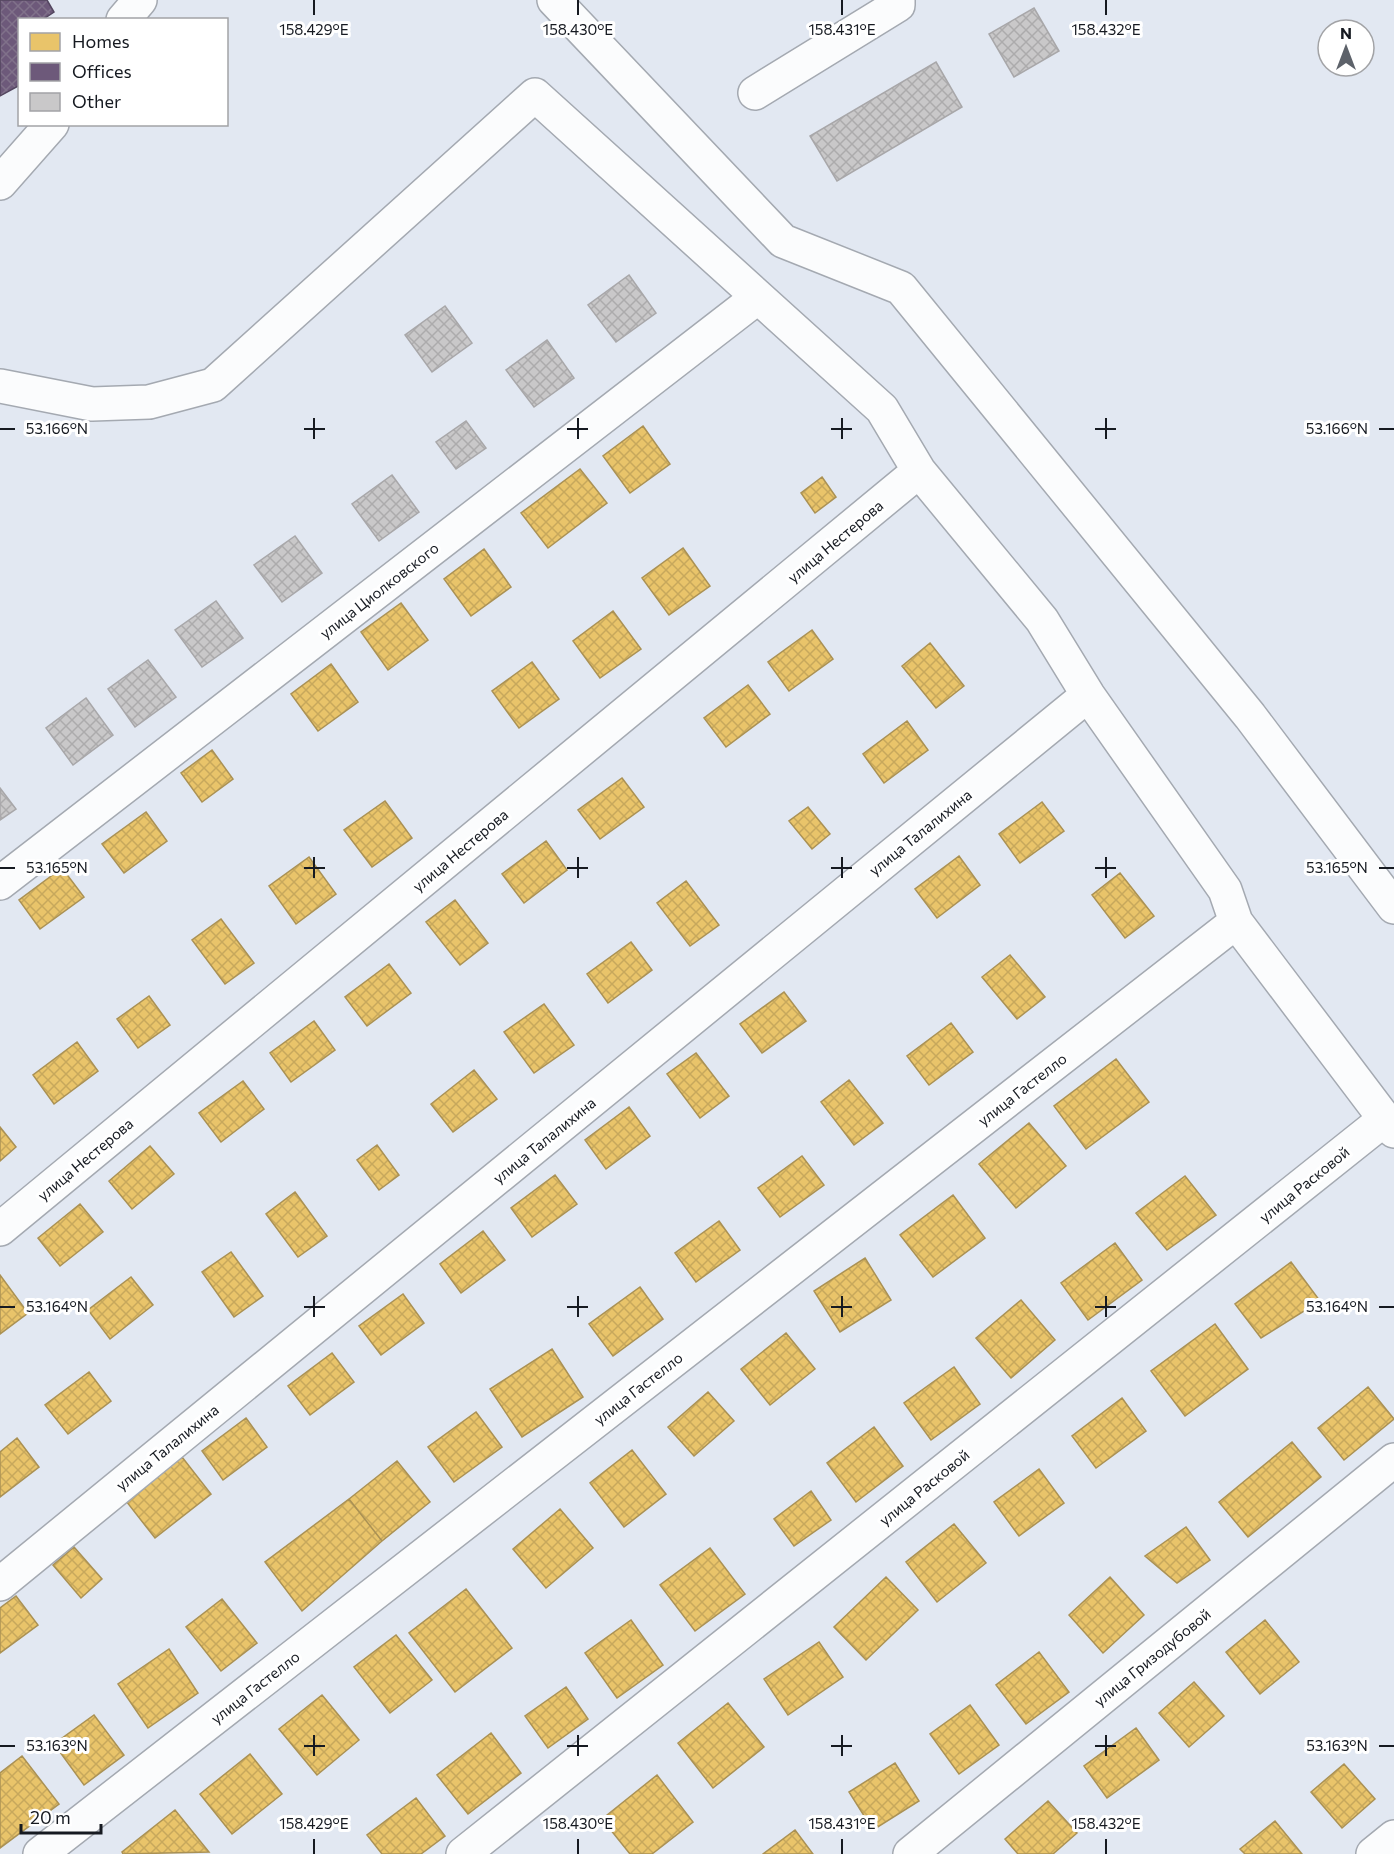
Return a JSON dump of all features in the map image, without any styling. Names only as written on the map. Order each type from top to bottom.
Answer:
[{"type":"street","points":[[125,18],[140,0]]},
{"type":"street","points":[[554,0],[783,241],[901,288],[1250,716],[1394,907]]},
{"type":"street","points":[[755,93],[898,5],[898,0]]},
{"type":"street","points":[[0,386],[92,404],[149,402],[213,385],[535,95],[882,409],[919,471],[1042,620],[1088,696],[1225,890],[1236,922],[1390,1125]]},
{"type":"street","points":[[0,183],[50,126]]},
{"type":"street","name":"улица Циолковского","points":[[0,883],[758,297]]},
{"type":"street","name":"улица Нестерова","points":[[0,1229],[919,471]]},
{"type":"street","name":"улица Талалихина","points":[[0,1584],[1088,696]]},
{"type":"street","name":"улица Гастелло","points":[[40,1854],[1236,922]]},
{"type":"street","name":"улица Расковой","points":[[463,1854],[1390,1125]]},
{"type":"street","name":"улица Гризодубовой","points":[[909,1854],[1394,1460]]},
{"type":"street","points":[[1373,1854],[1394,1837]]},
{"type":"building: Homes","points":[[643,426],[670,464],[630,493],[603,456]]},
{"type":"building: Homes","points":[[580,469],[607,503],[548,548],[521,513]]},
{"type":"building: Homes","points":[[822,477],[836,497],[815,513],[801,493]]},
{"type":"building: Homes","points":[[683,548],[710,586],[669,615],[642,578]]},
{"type":"building: Homes","points":[[484,549],[511,587],[471,616],[444,579]]},
{"type":"building: Homes","points":[[401,603],[428,640],[388,670],[361,632]]},
{"type":"building: Homes","points":[[613,611],[641,649],[600,678],[573,641]]},
{"type":"building: Homes","points":[[812,630],[833,659],[789,691],[768,662]]},
{"type":"building: Homes","points":[[930,643],[964,686],[936,708],[902,666]]},
{"type":"building: Homes","points":[[532,662],[559,699],[519,728],[492,691]]},
{"type":"building: Homes","points":[[331,664],[358,702],[318,731],[291,694]]},
{"type":"building: Homes","points":[[748,685],[770,714],[726,747],[704,718]]},
{"type":"building: Homes","points":[[907,721],[928,750],[884,783],[863,754]]},
{"type":"building: Homes","points":[[212,750],[233,779],[202,802],[181,773]]},
{"type":"building: Homes","points":[[622,778],[644,807],[600,839],[578,810]]},
{"type":"building: Homes","points":[[385,801],[412,838],[372,867],[344,830]]},
{"type":"building: Homes","points":[[1042,802],[1064,831],[1020,863],[999,834]]},
{"type":"building: Homes","points":[[808,807],[830,834],[812,849],[789,821]]},
{"type":"building: Homes","points":[[146,812],[167,841],[124,873],[102,844]]},
{"type":"building: Homes","points":[[546,841],[567,870],[524,903],[502,874]]},
{"type":"building: Homes","points":[[959,856],[980,885],[937,918],[915,889]]},
{"type":"building: Homes","points":[[309,857],[336,894],[296,924],[269,886]]},
{"type":"building: Homes","points":[[62,868],[84,897],[40,929],[19,900]]},
{"type":"building: Homes","points":[[1120,873],[1154,916],[1125,938],[1092,895]]},
{"type":"building: Homes","points":[[686,881],[719,925],[690,946],[657,903]]},
{"type":"building: Homes","points":[[455,900],[488,943],[460,965],[426,922]]},
{"type":"building: Homes","points":[[221,919],[254,963],[225,984],[192,940]]},
{"type":"building: Homes","points":[[631,942],[652,970],[608,1003],[587,974]]},
{"type":"building: Homes","points":[[1010,955],[1045,997],[1017,1019],[982,977]]},
{"type":"building: Homes","points":[[389,964],[411,993],[367,1026],[345,997]]},
{"type":"building: Homes","points":[[784,992],[806,1021],[762,1053],[740,1024]]},
{"type":"building: Homes","points":[[149,996],[170,1025],[138,1048],[117,1019]]},
{"type":"building: Homes","points":[[544,1004],[574,1045],[534,1073],[504,1032]]},
{"type":"building: Homes","points":[[314,1021],[335,1050],[291,1082],[270,1053]]},
{"type":"building: Homes","points":[[951,1023],[973,1052],[929,1085],[907,1056]]},
{"type":"building: Homes","points":[[77,1042],[98,1071],[54,1104],[33,1075]]},
{"type":"building: Homes","points":[[696,1053],[729,1096],[700,1118],[667,1074]]},
{"type":"building: Homes","points":[[1116,1059],[1149,1102],[1086,1149],[1054,1106]]},
{"type":"building: Homes","points":[[474,1070],[497,1099],[453,1132],[431,1104]]},
{"type":"building: Homes","points":[[849,1080],[883,1123],[854,1145],[821,1102]]},
{"type":"building: Homes","points":[[243,1081],[264,1109],[221,1142],[199,1113]]},
{"type":"building: Homes","points":[[629,1107],[650,1136],[606,1169],[585,1140]]},
{"type":"building: Homes","points":[[1029,1123],[1066,1166],[1016,1208],[979,1164]]},
{"type":"building: Homes","points":[[0,1127],[16,1147],[0,1161]]},
{"type":"building: Homes","points":[[377,1145],[399,1175],[379,1190],[357,1160]]},
{"type":"building: Homes","points":[[150,1146],[174,1174],[132,1209],[109,1181]]},
{"type":"building: Homes","points":[[802,1156],[824,1185],[780,1217],[758,1188]]},
{"type":"building: Homes","points":[[555,1175],[577,1204],[532,1237],[511,1208]]},
{"type":"building: Homes","points":[[1185,1176],[1216,1215],[1167,1250],[1136,1213]]},
{"type":"building: Homes","points":[[295,1192],[327,1236],[298,1257],[266,1214]]},
{"type":"building: Homes","points":[[953,1195],[985,1238],[933,1277],[900,1235]]},
{"type":"building: Homes","points":[[80,1204],[103,1232],[60,1266],[38,1238]]},
{"type":"building: Homes","points":[[719,1221],[740,1250],[696,1282],[675,1253]]},
{"type":"building: Homes","points":[[483,1231],[505,1260],[461,1293],[440,1264]]},
{"type":"building: Homes","points":[[1115,1243],[1142,1280],[1088,1320],[1061,1283]]},
{"type":"building: Homes","points":[[231,1252],[263,1296],[234,1317],[202,1272]]},
{"type":"building: Homes","points":[[865,1258],[891,1300],[840,1332],[814,1291]]},
{"type":"building: Homes","points":[[1291,1262],[1320,1301],[1261,1338],[1235,1304]]},
{"type":"building: Homes","points":[[0,1275],[28,1313],[0,1334]]},
{"type":"building: Homes","points":[[131,1277],[153,1305],[110,1339],[88,1310]]},
{"type":"building: Homes","points":[[640,1287],[663,1319],[613,1356],[589,1324]]},
{"type":"building: Homes","points":[[403,1294],[424,1323],[381,1355],[359,1326]]},
{"type":"building: Homes","points":[[1021,1300],[1055,1340],[1011,1378],[976,1338]]},
{"type":"building: Homes","points":[[1215,1324],[1248,1369],[1185,1416],[1151,1371]]},
{"type":"building: Homes","points":[[786,1333],[815,1369],[770,1405],[741,1369]]},
{"type":"building: Homes","points":[[552,1349],[583,1397],[522,1437],[490,1389]]},
{"type":"building: Homes","points":[[332,1353],[354,1382],[310,1415],[288,1386]]},
{"type":"building: Homes","points":[[954,1367],[980,1404],[931,1440],[904,1403]]},
{"type":"building: Homes","points":[[89,1372],[111,1401],[68,1434],[45,1405]]},
{"type":"building: Homes","points":[[1368,1387],[1394,1419],[1344,1460],[1318,1428]]},
{"type":"building: Homes","points":[[708,1392],[734,1421],[694,1456],[668,1427]]},
{"type":"building: Homes","points":[[1122,1398],[1146,1431],[1096,1468],[1072,1436]]},
{"type":"building: Homes","points":[[476,1412],[502,1447],[454,1482],[428,1447]]},
{"type":"building: Homes","points":[[246,1418],[267,1447],[223,1480],[202,1451]]},
{"type":"building: Homes","points":[[874,1427],[903,1466],[856,1502],[827,1463]]},
{"type":"building: Homes","points":[[17,1438],[39,1467],[0,1497],[0,1452]]},
{"type":"building: Homes","points":[[1292,1442],[1321,1477],[1248,1537],[1219,1502]]},
{"type":"building: Homes","points":[[632,1450],[666,1494],[624,1527],[590,1483]]},
{"type":"building: Homes","points":[[182,1457],[211,1494],[155,1538],[126,1501]]},
{"type":"building: Homes","points":[[397,1461],[430,1502],[382,1541],[349,1499]]},
{"type":"building: Homes","points":[[1039,1469],[1064,1503],[1019,1536],[994,1502]]},
{"type":"building: Homes","points":[[811,1491],[831,1520],[794,1546],[774,1519]]},
{"type":"building: Homes","points":[[349,1499],[382,1541],[302,1611],[265,1562]]},
{"type":"building: Homes","points":[[560,1509],[593,1548],[546,1588],[513,1549]]},
{"type":"building: Homes","points":[[954,1524],[986,1563],[937,1602],[906,1562]]},
{"type":"building: Homes","points":[[1186,1527],[1210,1560],[1177,1583],[1145,1556]]},
{"type":"building: Homes","points":[[74,1547],[102,1579],[81,1598],[53,1565]]},
{"type":"building: Homes","points":[[710,1548],[745,1594],[695,1631],[660,1585]]},
{"type":"building: Homes","points":[[886,1577],[918,1610],[866,1660],[834,1627]]},
{"type":"building: Homes","points":[[1110,1577],[1144,1615],[1103,1653],[1069,1615]]},
{"type":"building: Homes","points":[[466,1589],[512,1648],[455,1692],[409,1633]]},
{"type":"building: Homes","points":[[16,1596],[38,1625],[0,1653],[0,1608]]},
{"type":"building: Homes","points":[[222,1599],[257,1643],[221,1671],[186,1627]]},
{"type":"building: Homes","points":[[631,1620],[663,1665],[617,1698],[585,1653]]},
{"type":"building: Homes","points":[[1265,1620],[1299,1662],[1260,1694],[1226,1652]]},
{"type":"building: Homes","points":[[396,1635],[432,1680],[390,1713],[354,1667]]},
{"type":"building: Homes","points":[[819,1642],[843,1677],[788,1715],[764,1679]]},
{"type":"building: Homes","points":[[169,1649],[198,1693],[148,1728],[118,1684]]},
{"type":"building: Homes","points":[[1039,1652],[1069,1692],[1026,1724],[996,1685]]},
{"type":"building: Homes","points":[[1194,1682],[1224,1716],[1189,1747],[1159,1713]]},
{"type":"building: Homes","points":[[566,1687],[588,1719],[548,1748],[525,1716]]},
{"type":"building: Homes","points":[[322,1695],[359,1740],[317,1775],[279,1729]]},
{"type":"building: Homes","points":[[728,1703],[764,1747],[713,1788],[678,1743]]},
{"type":"building: Homes","points":[[970,1705],[999,1745],[959,1774],[930,1734]]},
{"type":"building: Homes","points":[[94,1715],[124,1755],[84,1785],[54,1744]]},
{"type":"building: Homes","points":[[1136,1728],[1159,1760],[1107,1798],[1084,1766]]},
{"type":"building: Homes","points":[[491,1733],[521,1773],[468,1814],[437,1775]]},
{"type":"building: Homes","points":[[250,1754],[282,1794],[232,1834],[200,1794]]},
{"type":"building: Homes","points":[[22,1756],[59,1804],[0,1848],[0,1773]]},
{"type":"building: Homes","points":[[895,1763],[919,1801],[873,1830],[849,1792]]},
{"type":"building: Homes","points":[[1344,1764],[1375,1799],[1342,1828],[1311,1792]]},
{"type":"building: Homes","points":[[657,1775],[693,1822],[652,1854],[630,1854],[602,1819]]},
{"type":"building: Homes","points":[[416,1798],[445,1836],[421,1854],[382,1854],[367,1835]]},
{"type":"building: Homes","points":[[1048,1801],[1077,1833],[1053,1854],[1018,1854],[1005,1839]]},
{"type":"building: Homes","points":[[175,1810],[209,1852],[123,1854],[122,1852]]},
{"type":"building: Homes","points":[[1275,1821],[1302,1854],[1245,1854],[1240,1849]]},
{"type":"building: Homes","points":[[795,1830],[813,1854],[763,1854]]},
{"type":"building: Offices","points":[[0,0],[47,0],[54,12],[45,18],[18,18],[18,86],[0,96]]},
{"type":"building: Other","points":[[1034,8],[1059,51],[1014,77],[989,34]]},
{"type":"building: Other","points":[[936,62],[962,107],[837,181],[810,136]]},
{"type":"building: Other","points":[[629,275],[656,313],[616,342],[588,305]]},
{"type":"building: Other","points":[[445,306],[472,343],[432,372],[405,335]]},
{"type":"building: Other","points":[[547,340],[574,378],[534,407],[506,370]]},
{"type":"building: Other","points":[[466,421],[486,448],[456,469],[436,442]]},
{"type":"building: Other","points":[[392,475],[419,512],[379,541],[352,504]]},
{"type":"building: Other","points":[[295,536],[322,573],[282,602],[254,565]]},
{"type":"building: Other","points":[[216,601],[243,638],[202,667],[175,630]]},
{"type":"building: Other","points":[[148,660],[176,697],[135,727],[108,689]]},
{"type":"building: Other","points":[[86,698],[113,735],[73,765],[46,728]]},
{"type":"building: Other","points":[[0,788],[16,809],[0,820]]}]
